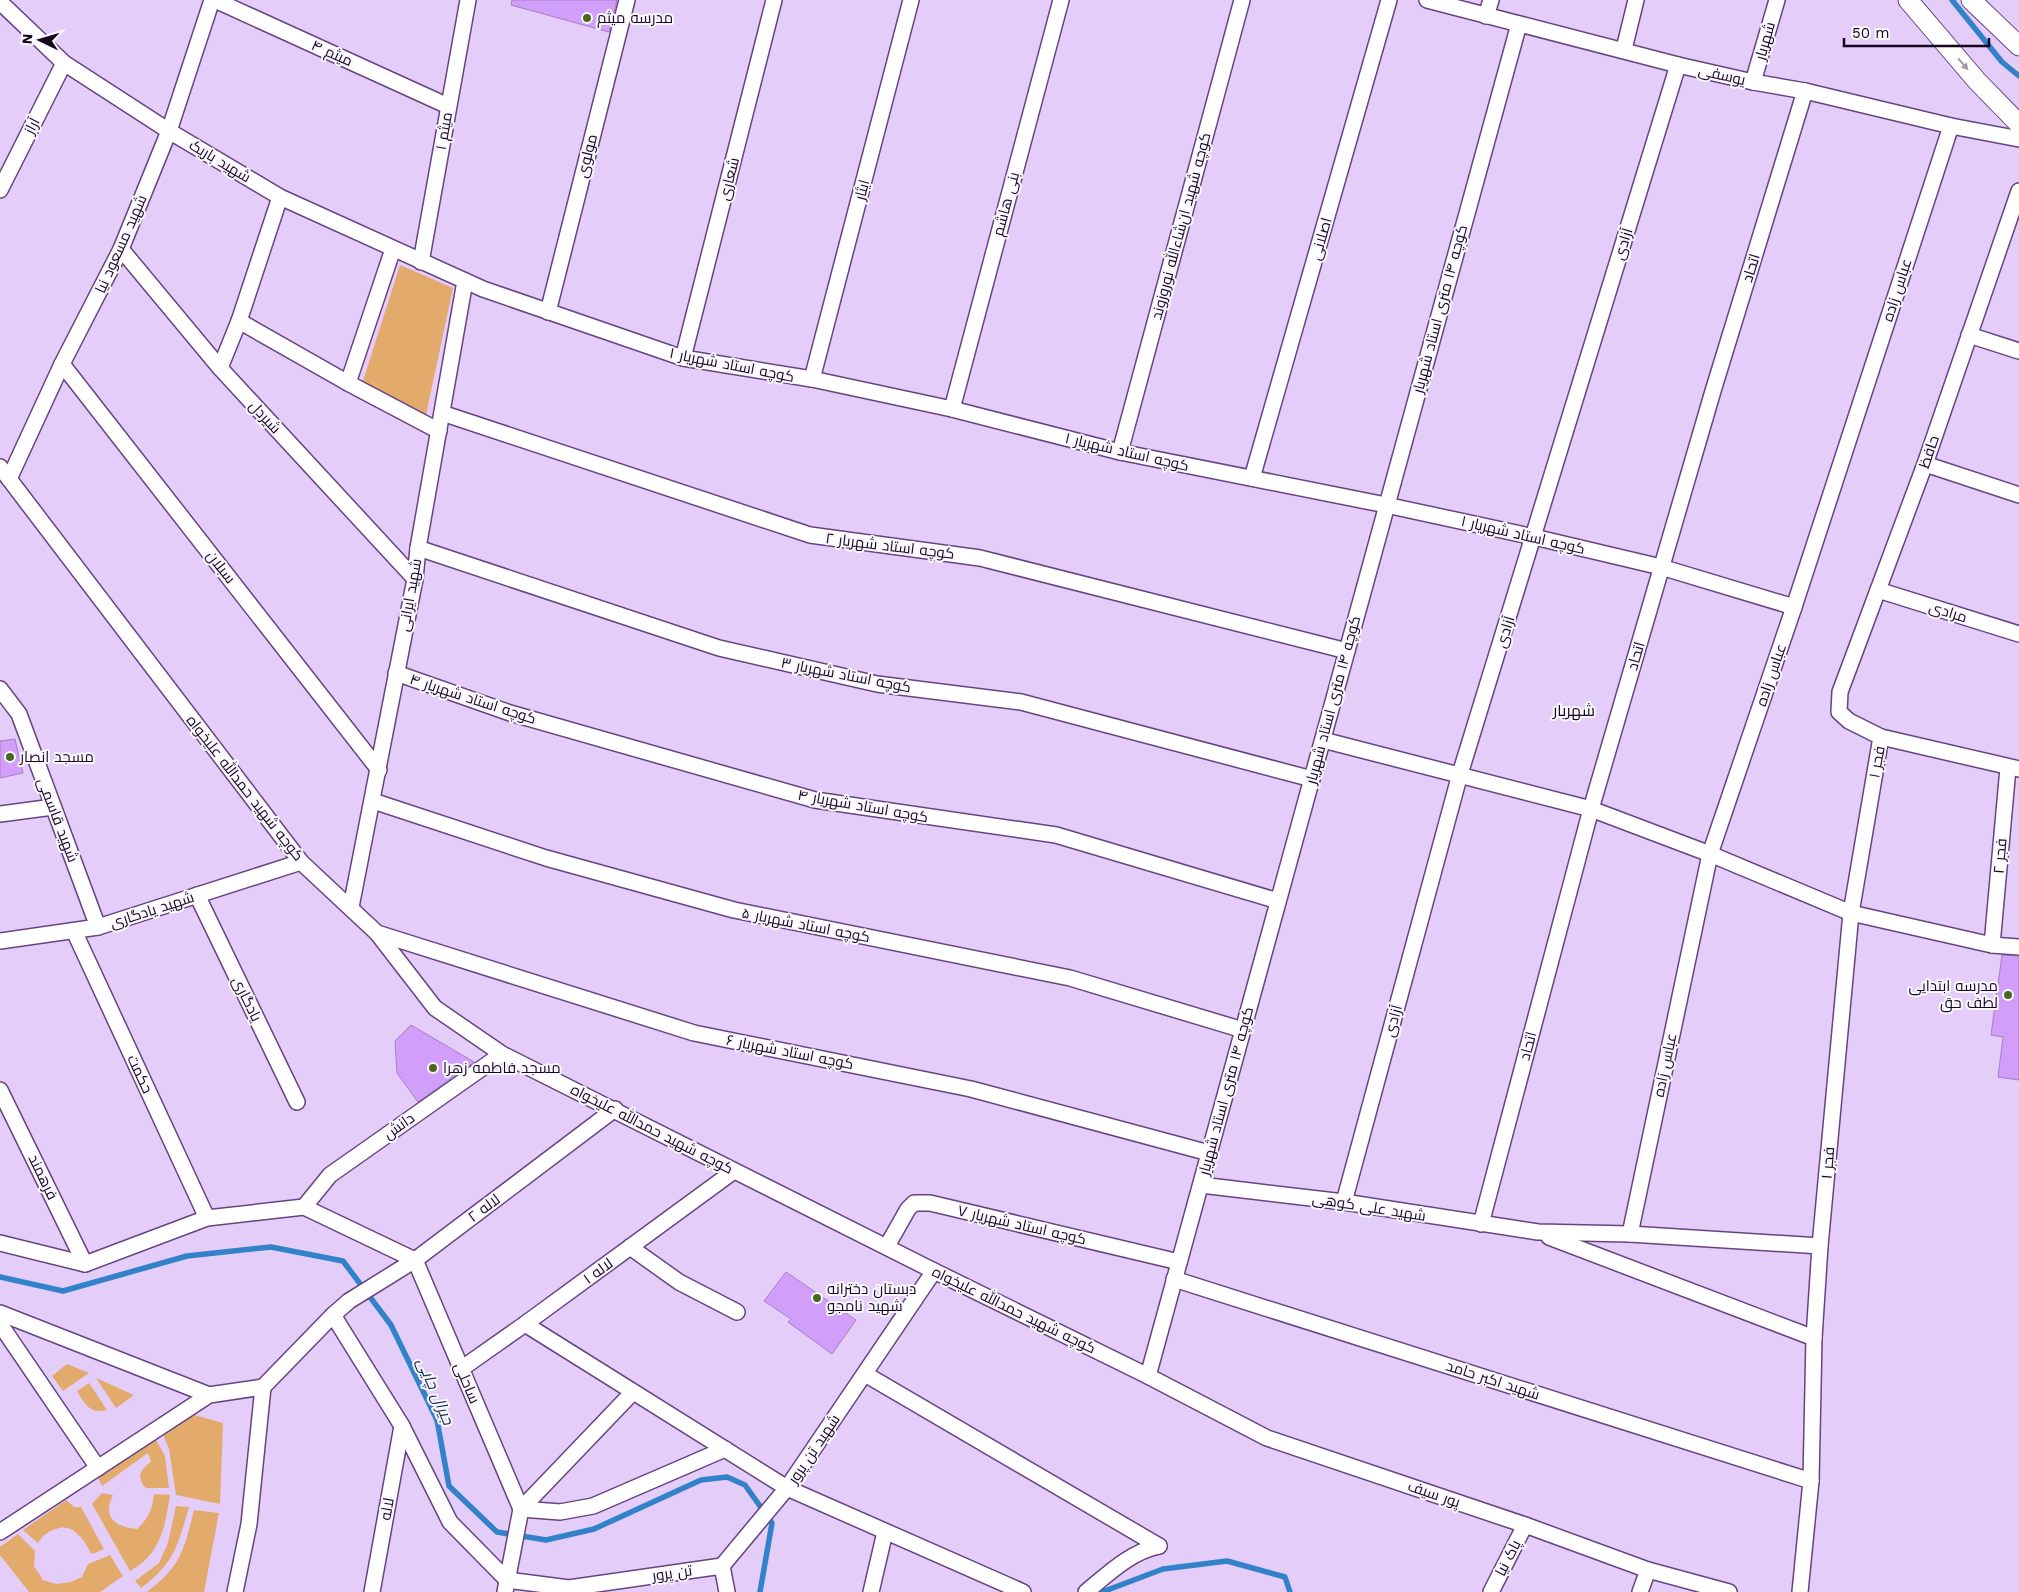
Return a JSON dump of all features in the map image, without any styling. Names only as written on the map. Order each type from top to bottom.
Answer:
[{"type":"street","name":"میثم ۴","points":[[213,0],[448,106]]},
{"type":"street","name":"شهید مسعود نیا","points":[[5,473],[121,249],[169,130],[213,0]]},
{"type":"street","name":"میثم ۱","points":[[421,262],[468,0]]},
{"type":"street","name":"مولوی","points":[[548,312],[627,0]]},
{"type":"street","name":"شعاری","points":[[683,358],[774,0]]},
{"type":"street","name":"ایثار","points":[[812,380],[911,0]]},
{"type":"street","name":"بنی هاشم","points":[[952,408],[1061,0]]},
{"type":"street","name":"کوچه شهید ان‌شاءالله نوروزوند","points":[[1120,452],[1242,0]]},
{"type":"street","name":"اصلانی","points":[[1252,478],[1389,0]]},
{"type":"street","name":"یوسفی","points":[[1427,0],[1624,49],[1678,65],[1753,82],[1805,91],[1951,126],[2019,138]]},
{"type":"street","points":[[1486,16],[1491,0]]},
{"type":"street","points":[[1624,49],[1636,0]]},
{"type":"street","name":"شهریار","points":[[1753,82],[1777,0]]},
{"type":"street","points":[[1908,0],[1978,81],[2019,124]]},
{"type":"street","points":[[1971,0],[2019,46]]},
{"type":"street","name":"شهید باریک","points":[[0,2],[64,63],[169,130],[280,197],[465,281]]},
{"type":"street","name":"کوچه ۱۴ متری استاد شهریار","points":[[1148,1376],[1519,24]]},
{"type":"street","name":"آراز","points":[[0,190],[64,63]]},
{"type":"street","name":"آزادی","points":[[1344,1202],[1460,774],[1678,65]]},
{"type":"street","name":"اتحاد","points":[[1481,1224],[1591,809],[1661,567],[1805,91]]},
{"type":"street","name":"عباس زاده","points":[[1630,1234],[1710,854],[1794,607],[1951,126]]},
{"type":"street","name":"حافظ","points":[[1881,737],[1849,721],[1839,712],[1840,692],[1925,464],[2019,191]]},
{"type":"street","points":[[220,368],[239,321],[280,197]]},
{"type":"street","name":"شیردل","points":[[121,249],[220,368],[415,579]]},
{"type":"street","points":[[348,383],[393,249]]},
{"type":"street","name":"کوچه استاد شهریار ۱","points":[[465,281],[548,312],[683,358],[812,380],[952,408],[1120,452],[1386,505],[1534,537],[1661,567],[1794,607]]},
{"type":"street","name":"شهید ایرانی","points":[[351,907],[415,579],[418,548],[465,281]]},
{"type":"street","points":[[239,321],[348,383],[439,431]]},
{"type":"street","points":[[1969,335],[2019,351]]},
{"type":"street","name":"سبلان","points":[[62,364],[379,770]]},
{"type":"street","name":"کوچه استاد شهریار ۲","points":[[442,414],[810,535],[980,558],[1347,651]]},
{"type":"street","points":[[1925,464],[2019,495]]},
{"type":"street","name":"کوچه شهید حمدالله علیخواه","points":[[5,473],[301,862],[377,933],[435,1008],[502,1054],[1148,1376]]},
{"type":"street","name":"کوچه استاد شهریار ۳","points":[[418,548],[718,648],[877,684],[1021,702],[1312,779]]},
{"type":"street","name":"مرادی","points":[[1878,590],[2019,634]]},
{"type":"street","name":"کوچه استاد شهریار ۴","points":[[396,674],[510,713],[815,800],[1056,835],[1278,901]]},
{"type":"street","name":"شهید قاسمی","points":[[0,689],[19,714],[98,927]]},
{"type":"street","points":[[1881,737],[2014,768]]},
{"type":"street","name":"فجر ۱","points":[[1800,1592],[1811,1481],[1814,1338],[1820,1246],[1852,913],[1881,737]]},
{"type":"street","points":[[1323,740],[1591,809],[1710,854],[1852,913],[1992,944],[2019,947]]},
{"type":"street","name":"فجر ۲","points":[[1992,944],[2014,768]]},
{"type":"street","name":"کوچه استاد شهریار ۵","points":[[373,801],[546,858],[734,910],[1070,978],[1243,1030]]},
{"type":"street","points":[[0,814],[53,807]]},
{"type":"street","name":"شهید یادگاری","points":[[0,940],[98,927],[301,862]]},
{"type":"street","name":"یادگاری","points":[[196,895],[297,1102]]},
{"type":"street","name":"حکمت","points":[[74,930],[207,1218]]},
{"type":"street","name":"کوچه استاد شهریار ۶","points":[[377,933],[694,1033],[971,1089],[1209,1153]]},
{"type":"street","name":"دانش","points":[[304,1208],[330,1175],[502,1054]]},
{"type":"street","name":"فرهمند","points":[[0,1090],[85,1264]]},
{"type":"street","name":"لاله ۲","points":[[263,1387],[349,1301],[415,1260],[615,1109]]},
{"type":"street","name":"لاله ۱","points":[[461,1369],[734,1171]]},
{"type":"street","name":"شهید علی کوهی","points":[[1201,1185],[1344,1202],[1538,1232],[1630,1234],[1820,1246]]},
{"type":"street","name":"کوچه استاد شهریار ۷","points":[[887,1246],[908,1209],[914,1203],[930,1203],[1179,1262]]},
{"type":"street","points":[[0,1243],[85,1264],[207,1218],[304,1208],[415,1260]]},
{"type":"street","name":"شهید علی کوهی","points":[[1538,1232],[1814,1338]]},
{"type":"street","points":[[630,1247],[679,1282],[737,1312]]},
{"type":"street","name":"ساحلی","points":[[415,1260],[521,1510]]},
{"type":"street","name":"شهید تن پرور","points":[[934,1271],[787,1488],[1023,1592]]},
{"type":"street","name":"شهید اکبر حامد","points":[[1174,1279],[1811,1481]]},
{"type":"street","points":[[0,1313],[209,1394]]},
{"type":"street","points":[[333,1315],[402,1426],[450,1522],[507,1583]]},
{"type":"street","points":[[0,1324],[98,1468]]},
{"type":"street","points":[[525,1324],[787,1488],[722,1566],[727,1592]]},
{"type":"street","points":[[865,1374],[1159,1546],[1149,1548],[1125,1560],[1086,1592]]},
{"type":"street","name":"پور سیف","points":[[1148,1376],[1267,1438],[1525,1525],[1648,1570],[1729,1592]]},
{"type":"street","points":[[0,1532],[209,1394],[263,1387],[249,1524],[235,1592]]},
{"type":"street","points":[[507,1583],[521,1510],[632,1392]]},
{"type":"street","name":"لاله","points":[[372,1592],[402,1426]]},
{"type":"street","points":[[521,1510],[560,1512],[593,1506],[725,1449]]},
{"type":"street","name":"پاک نیا","points":[[1491,1592],[1525,1525]]},
{"type":"street","points":[[872,1592],[884,1532]]},
{"type":"street","name":"تن پرور","points":[[507,1583],[569,1590],[722,1566]]},
{"type":"street","points":[[1640,1592],[1648,1570]]},
{"type":"shaded area","points":[[400,265],[453,288],[426,415],[361,387]]},
{"type":"shaded area","points":[[67,1364],[89,1373],[63,1391],[52,1376]]},
{"type":"shaded area","points":[[96,1378],[134,1395],[116,1408]]},
{"type":"shaded area","points":[[89,1383],[107,1410],[96,1411],[92,1409],[77,1391]]},
{"type":"shaded area","points":[[191,1414],[223,1423],[220,1504],[176,1495],[169,1449],[163,1434]]},
{"type":"shaded area","points":[[155,1438],[165,1456],[169,1488],[146,1488],[141,1481],[142,1471],[151,1462],[148,1453],[102,1486],[97,1476]]},
{"type":"shaded area","points":[[102,1493],[113,1495],[109,1509],[113,1520],[122,1526],[137,1529],[149,1513],[154,1494],[170,1495],[160,1539],[149,1556],[130,1571],[92,1504]]},
{"type":"shaded area","points":[[66,1500],[74,1507],[81,1507],[104,1549],[92,1554],[78,1534],[68,1528],[50,1531],[38,1543],[23,1530]]},
{"type":"shaded area","points":[[176,1506],[189,1507],[178,1543],[161,1571],[141,1588],[135,1581],[159,1563],[168,1543]]},
{"type":"shaded area","points":[[194,1510],[219,1513],[204,1592],[147,1592],[167,1574],[180,1556]]},
{"type":"shaded area","points":[[18,1534],[35,1551],[34,1566],[43,1580],[56,1584],[71,1582],[82,1577],[88,1564],[110,1555],[123,1576],[100,1592],[29,1592],[0,1555],[0,1547]]},
{"type":"building","name":"مدرسه میثم","points":[[512,0],[617,0],[609,32],[511,5]]},
{"type":"building","name":"مسجد انصار","points":[[15,739],[23,773],[0,778],[0,741]]},
{"type":"building","name":"مدرسه ابتدایی لطف حق","points":[[2002,955],[2019,956],[2019,1080],[1998,1077],[2003,1037],[1991,1035]]},
{"type":"building","name":"مسجد فاطمه زهرا","points":[[411,1025],[474,1062],[418,1102],[397,1073],[395,1041]]},
{"type":"building","points":[[786,1272],[856,1320],[832,1354],[788,1322],[791,1319],[764,1301]]},
{"type":"waterway","name":"جیرال چایی","points":[[1952,0],[2002,62],[2019,76]]},
{"type":"waterway","name":"جیرال چایی","points":[[0,1277],[63,1291],[187,1256],[271,1247],[343,1261],[391,1325],[437,1420],[449,1486],[497,1532],[546,1540],[594,1529],[701,1480],[727,1477],[745,1485],[772,1523],[760,1592]]},
{"type":"waterway","name":"جیرال چایی","points":[[1102,1592],[1163,1569],[1227,1561],[1285,1577],[1290,1592]]},
{"type":"place","name":"مدرسه میثم","points":[[587,18]]},
{"type":"place","name":"مسجد انصار","points":[[10,757]]},
{"type":"place","name":"مدرسه ابتدایی لطف حق","points":[[2008,995]]},
{"type":"place","name":"مسجد فاطمه زهرا","points":[[433,1068]]},
{"type":"place","name":"دبستان دخترانه شهید نامجو","points":[[817,1298]]},
{"type":"district","name":"شهریار","points":[[1574,710]]}]
